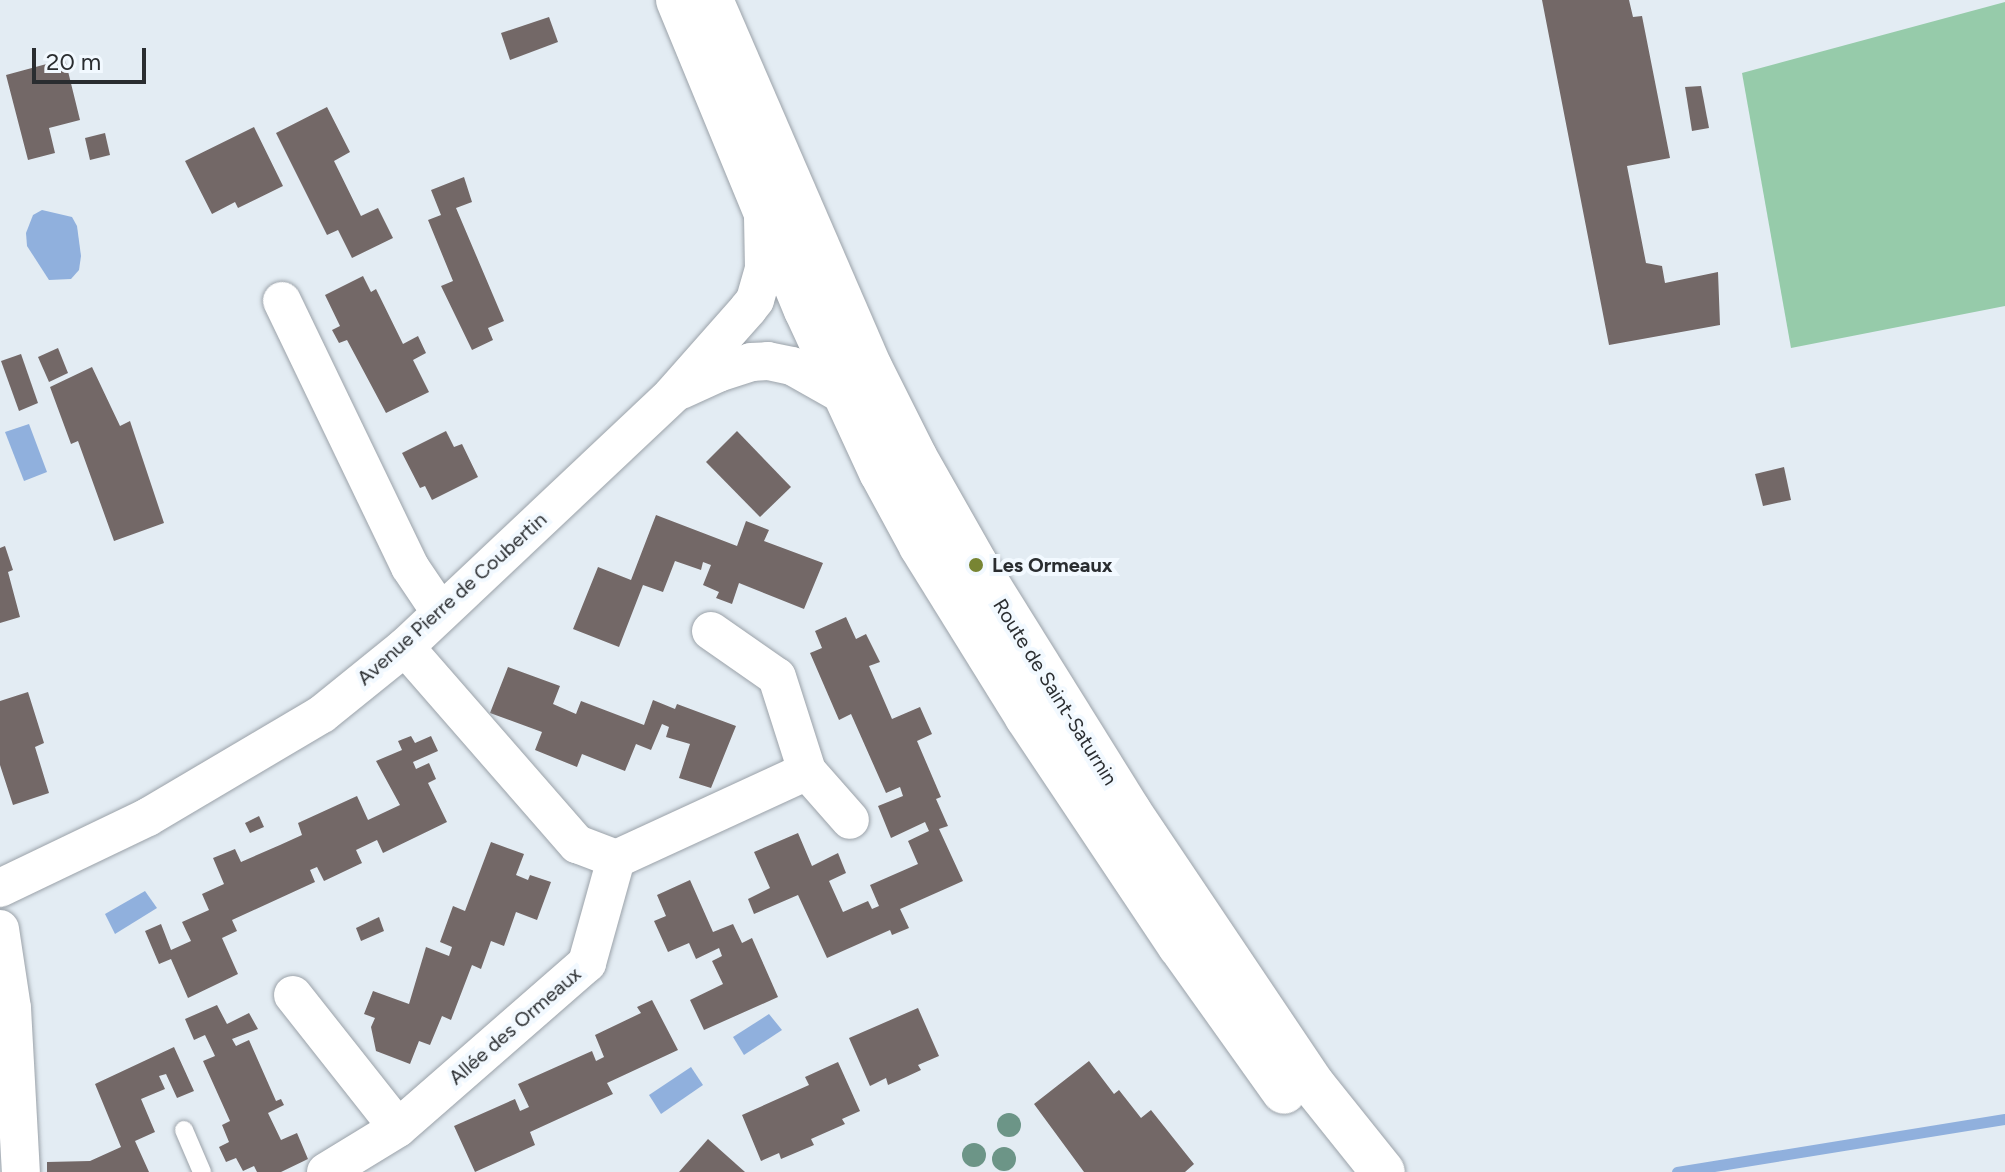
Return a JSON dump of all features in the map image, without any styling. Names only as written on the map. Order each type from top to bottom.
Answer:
[{"type":"main road","name":"Route de Saint-Saturnin","points":[[678,0],[845,396],[921,546],[1027,717],[1180,946],[1345,1172]]},
{"type":"main road","name":"Route de Saint-Saturnin","points":[[711,0],[870,367],[915,457],[976,565],[1129,811],[1314,1086],[1383,1172]]},
{"type":"street","name":"Avenue Pierre de Coubertin","points":[[0,888],[148,817],[309,722],[405,647],[672,395],[755,300],[764,269],[762,201]]},
{"type":"street","points":[[282,301],[410,567],[441,613]]},
{"type":"street","name":"Avenue Pierre de Coubertin","points":[[672,395],[718,373],[751,362],[768,361],[792,366],[831,385],[845,396]]},
{"type":"street","points":[[711,631],[777,677],[807,771],[850,820]]},
{"type":"street","points":[[405,647],[577,844],[616,859],[807,771]]},
{"type":"street","name":"Allée des Ormeaux","points":[[326,1172],[398,1128],[587,963],[616,859]]},
{"type":"street","points":[[0,929],[12,1008],[21,1172]]},
{"type":"street","points":[[293,995],[398,1128]]},
{"type":"lane","points":[[184,1130],[202,1172]]},
{"type":"green space","points":[[2005,2],[2005,306],[1791,348],[1742,73]]},
{"type":"water","points":[[42,210],[72,217],[77,226],[81,256],[79,270],[71,279],[49,280],[27,246],[26,233],[33,215]]},
{"type":"water","points":[[29,424],[47,472],[24,481],[5,432]]},
{"type":"water","points":[[145,891],[157,908],[115,934],[105,914]]},
{"type":"water","points":[[769,1014],[782,1030],[744,1055],[733,1037]]},
{"type":"water","points":[[691,1067],[703,1085],[661,1114],[649,1095]]},
{"type":"building","points":[[1542,0],[1629,0],[1633,17],[1642,16],[1670,158],[1627,166],[1646,263],[1662,266],[1665,283],[1718,272],[1720,325],[1609,345]]},
{"type":"building","points":[[549,17],[558,42],[510,60],[501,33]]},
{"type":"building","points":[[65,59],[80,120],[49,128],[55,153],[28,160],[6,75]]},
{"type":"building","points":[[1701,86],[1709,128],[1692,131],[1685,87]]},
{"type":"building","points":[[327,107],[350,152],[334,161],[361,216],[378,208],[393,238],[352,258],[338,230],[327,235],[276,133]]},
{"type":"building","points":[[254,127],[283,186],[238,208],[235,202],[212,214],[185,161]]},
{"type":"building","points":[[105,133],[110,155],[90,160],[85,138]]},
{"type":"building","points":[[464,177],[472,202],[456,208],[504,321],[488,328],[493,340],[472,350],[441,286],[453,281],[428,220],[441,215],[431,190]]},
{"type":"building","points":[[363,276],[371,292],[376,289],[403,344],[418,336],[426,353],[413,360],[429,392],[386,413],[347,340],[339,343],[332,330],[340,326],[325,295]]},
{"type":"building","points":[[58,348],[68,373],[49,382],[38,357]]},
{"type":"building","points":[[21,354],[38,403],[19,411],[1,361]]},
{"type":"building","points":[[92,367],[120,426],[130,421],[164,523],[114,541],[78,441],[71,444],[50,387]]},
{"type":"building","points":[[446,431],[454,447],[462,444],[478,477],[432,500],[425,486],[420,488],[402,453]]},
{"type":"building","points":[[737,431],[791,487],[760,517],[706,462]]},
{"type":"building","points":[[1784,467],[1791,500],[1763,506],[1755,474]]},
{"type":"building","points":[[656,515],[737,546],[746,521],[769,530],[764,541],[823,563],[804,609],[739,583],[732,604],[716,598],[719,592],[703,585],[711,565],[703,562],[701,570],[675,561],[663,592],[643,585],[619,647],[573,629],[598,567],[631,580]]},
{"type":"building","points":[[5,546],[13,570],[8,572],[20,617],[0,623],[0,548]]},
{"type":"building","points":[[846,617],[856,639],[866,634],[880,662],[869,666],[892,719],[920,707],[932,734],[917,741],[941,797],[936,799],[948,826],[939,829],[963,881],[900,909],[909,928],[892,935],[890,930],[827,958],[798,895],[754,914],[748,899],[770,888],[754,852],[798,833],[812,866],[838,853],[846,873],[829,881],[843,912],[868,901],[872,909],[879,906],[870,885],[918,864],[908,841],[929,831],[925,822],[891,838],[878,806],[903,796],[900,787],[886,793],[851,714],[839,720],[810,653],[822,648],[815,631]]},
{"type":"building","points":[[508,667],[560,686],[553,704],[576,714],[581,701],[644,725],[653,700],[675,709],[677,704],[736,726],[711,788],[679,778],[690,744],[666,737],[669,727],[662,724],[651,750],[636,744],[625,771],[582,754],[577,767],[535,750],[542,732],[490,713]]},
{"type":"building","points":[[28,692],[44,743],[35,747],[49,793],[13,805],[0,765],[0,701]]},
{"type":"building","points":[[411,736],[415,743],[431,736],[438,751],[413,762],[416,769],[429,763],[436,779],[428,783],[447,822],[383,853],[377,840],[356,850],[362,863],[324,881],[317,867],[310,870],[315,882],[232,920],[237,931],[222,938],[238,974],[188,998],[171,959],[159,964],[145,931],[161,924],[171,950],[191,941],[182,922],[209,910],[202,894],[224,884],[213,858],[235,849],[241,862],[302,835],[298,823],[357,796],[368,820],[400,805],[376,761],[402,750],[398,741]]},
{"type":"building","points":[[259,816],[264,827],[250,833],[245,823]]},
{"type":"building","points":[[491,842],[524,854],[516,875],[528,880],[530,875],[551,882],[537,920],[516,912],[504,946],[491,941],[481,969],[472,965],[451,1020],[442,1016],[430,1045],[419,1041],[410,1064],[376,1051],[371,1027],[375,1018],[364,1014],[373,991],[409,1004],[426,947],[449,956],[452,947],[440,942],[453,906],[465,911]]},
{"type":"building","points":[[690,880],[713,932],[733,924],[742,943],[752,938],[778,997],[704,1030],[690,1000],[723,984],[712,961],[722,956],[719,948],[696,959],[689,943],[668,952],[654,921],[666,916],[657,895]]},
{"type":"building","points":[[379,917],[384,931],[361,941],[356,928]]},
{"type":"building","points":[[652,1000],[678,1050],[607,1083],[613,1094],[530,1132],[535,1145],[475,1172],[454,1126],[515,1099],[520,1111],[529,1107],[518,1084],[592,1051],[596,1061],[604,1057],[595,1035],[641,1013],[637,1007]]},
{"type":"building","points":[[217,1005],[227,1024],[249,1013],[258,1029],[232,1039],[236,1046],[249,1040],[276,1101],[281,1099],[284,1105],[268,1113],[281,1140],[297,1133],[308,1159],[281,1172],[257,1172],[254,1166],[243,1171],[236,1158],[226,1162],[219,1147],[229,1142],[222,1125],[230,1121],[203,1061],[215,1056],[205,1035],[194,1040],[185,1019]]},
{"type":"building","points":[[918,1008],[939,1056],[918,1065],[921,1070],[888,1085],[886,1078],[870,1086],[849,1038]]},
{"type":"building","points":[[174,1047],[194,1091],[177,1098],[166,1074],[159,1076],[165,1089],[141,1099],[155,1132],[135,1141],[149,1172],[47,1172],[47,1162],[90,1161],[121,1147],[95,1084]]},
{"type":"building","points":[[1089,1061],[1114,1094],[1119,1090],[1141,1118],[1151,1110],[1194,1164],[1185,1172],[1084,1172],[1034,1104]]},
{"type":"building","points":[[838,1062],[860,1111],[842,1119],[845,1124],[811,1139],[814,1145],[781,1159],[779,1153],[761,1161],[742,1115],[809,1085],[805,1077]]},
{"type":"building","points":[[708,1139],[745,1172],[679,1172]]},
{"type":"waterway","points":[[1677,1172],[2005,1119]]},
{"type":"place","name":"Les Ormeaux","points":[[976,565]]}]
